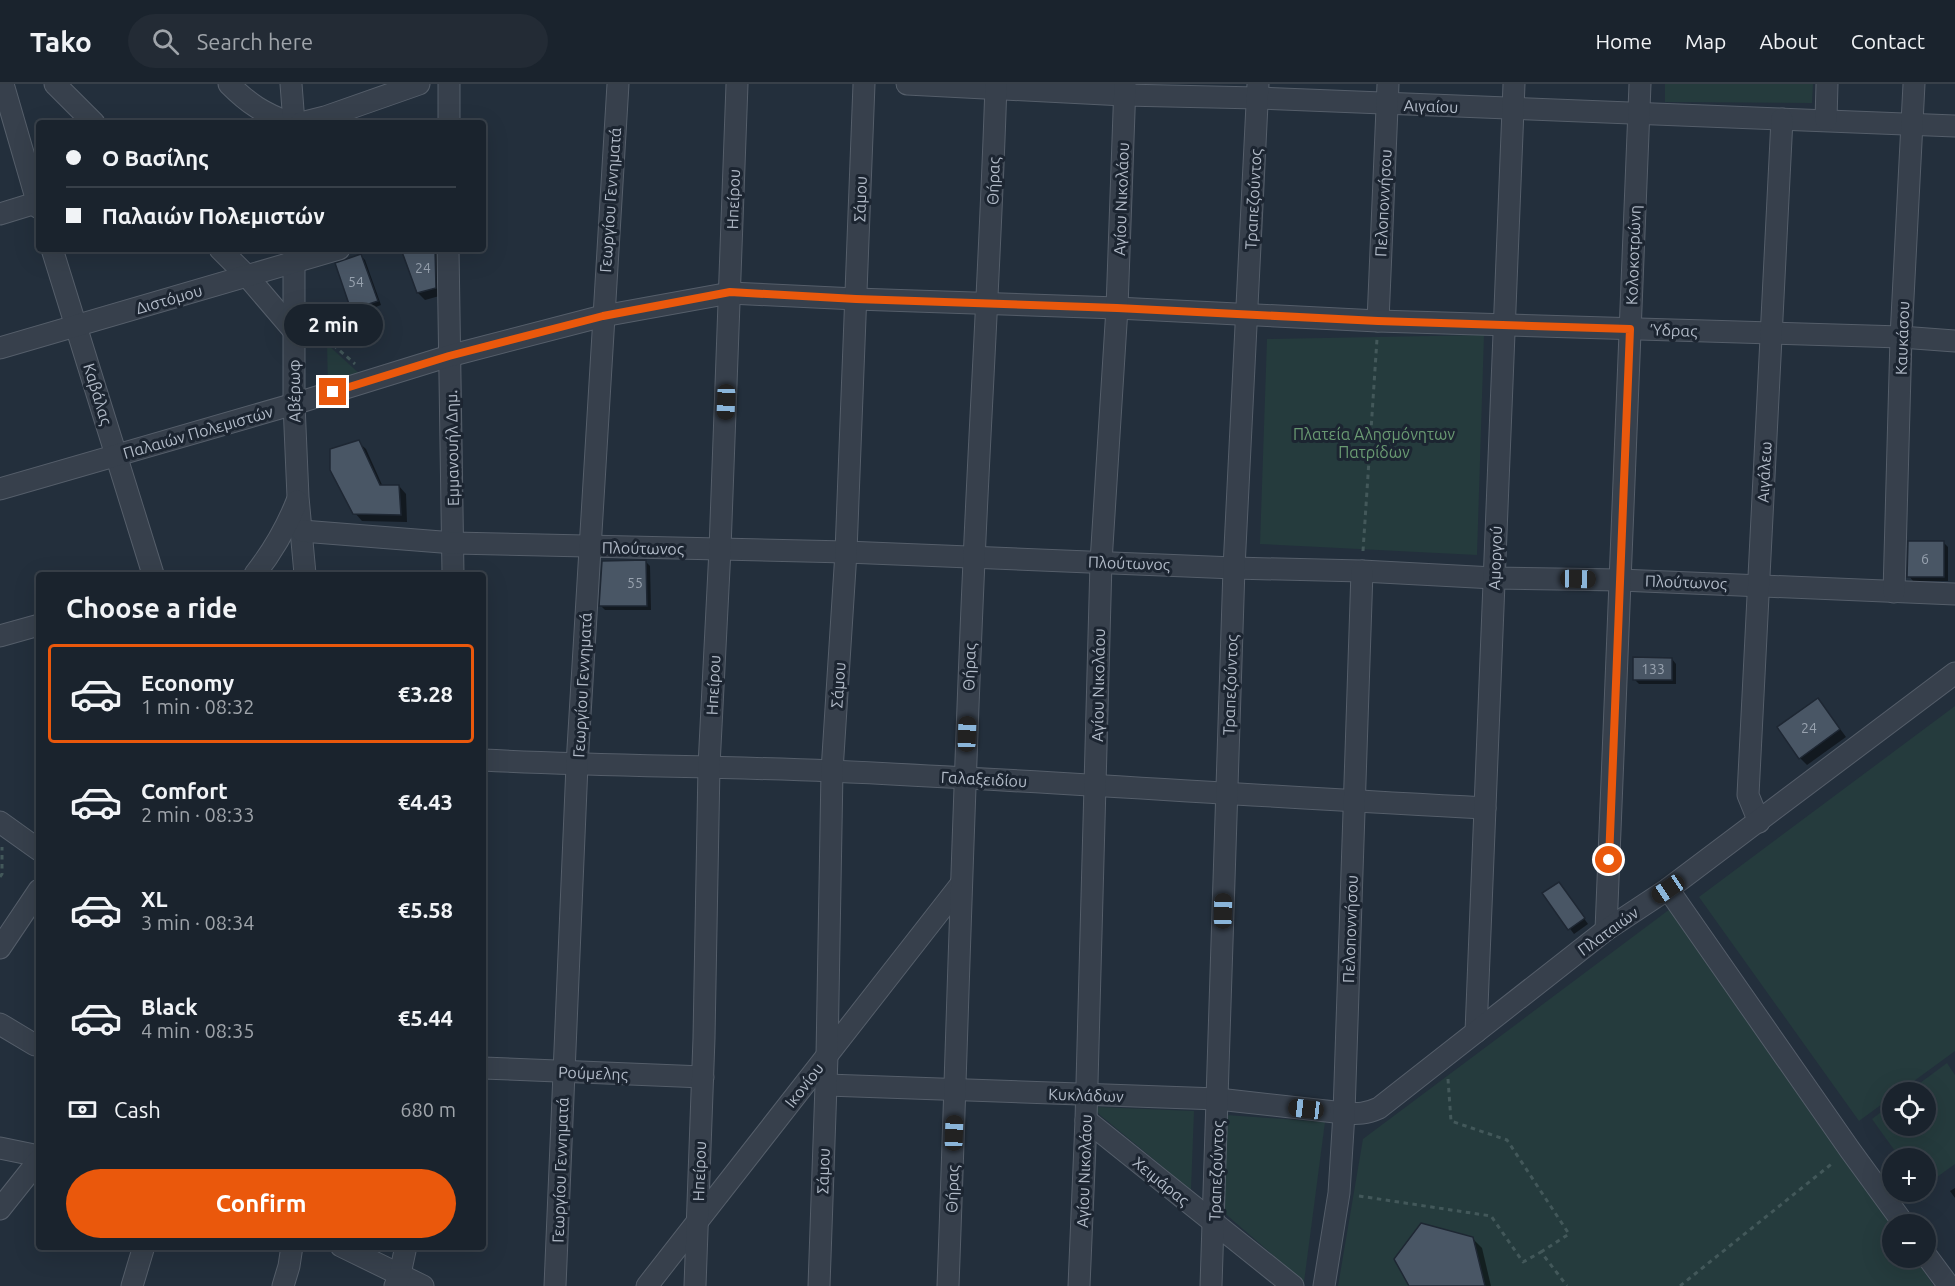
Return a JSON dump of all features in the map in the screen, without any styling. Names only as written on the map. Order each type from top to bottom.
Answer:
[{"type":"street","points":[[54,84],[91,120]]},
{"type":"street","points":[[229,84],[264,114],[281,120]]},
{"type":"street","points":[[291,84],[294,120]]},
{"type":"street","points":[[329,120],[419,84]]},
{"type":"street","points":[[449,84],[449,120]]},
{"type":"street","name":"Γεωργίου Γεννηματά","points":[[555,1286],[577,765],[618,84]]},
{"type":"street","name":"Ηπείρου","points":[[694,1286],[703,1077],[709,766],[720,549],[737,84]]},
{"type":"street","name":"Σάμου","points":[[819,1286],[827,1085],[832,771],[846,552],[864,84]]},
{"type":"street","name":"Αιγαίου","points":[[907,84],[1388,94],[1513,109],[1955,126]]},
{"type":"street","name":"Αμοργού","points":[[1476,1032],[1514,84]]},
{"type":"street","name":"Κολοκοτρώνη","points":[[1606,930],[1640,84]]},
{"type":"street","points":[[1826,120],[1827,84]]},
{"type":"street","name":"Καυκάσου","points":[[1894,591],[1901,337],[1914,84]]},
{"type":"street","name":"Θήρας","points":[[948,1286],[965,778],[996,86]]},
{"type":"street","points":[[2,87],[36,198]]},
{"type":"street","name":"Αγίου Νικολάου","points":[[1079,1286],[1086,1120],[1101,562],[1117,308],[1124,89]]},
{"type":"street","name":"Τραπεζούντος","points":[[1211,1286],[1234,568],[1257,91]]},
{"type":"street","name":"Πελοποννήσου","points":[[1378,321],[1388,94]]},
{"type":"street","name":"Αιγάλεω","points":[[1759,822],[1748,795],[1782,119]]},
{"type":"street","points":[[0,214],[36,205]]},
{"type":"street","name":"Καβάλας","points":[[53,252],[152,572]]},
{"type":"street","points":[[223,252],[247,276],[294,331]]},
{"type":"street","name":"Διστόμου","points":[[0,348],[247,276],[294,256],[320,252]]},
{"type":"street","name":"Εμμανουήλ Δημ.","points":[[448,252],[453,572]]},
{"type":"street","name":"Αβέρωφ","points":[[294,256],[294,404],[298,498],[305,572]]},
{"type":"street","name":"Ύδρας","points":[[603,316],[730,292],[1378,321],[1901,337],[1955,341]]},
{"type":"street","name":"Παλαιών Πολεμιστών","points":[[0,489],[294,404],[449,356],[603,316]]},
{"type":"street","points":[[256,572],[287,527],[298,498]]},
{"type":"street","name":"Πλούτωνος","points":[[302,531],[454,543],[846,552],[1494,578],[1620,579],[1955,594]]},
{"type":"street","name":"Πελοποννήσου","points":[[1324,1286],[1339,1193],[1344,1113],[1362,571]]},
{"type":"street","points":[[0,636],[36,626]]},
{"type":"street","name":"Πλαταιών","points":[[1344,1113],[1360,1115],[1379,1107],[1606,930],[1668,889],[1759,822],[1955,673]]},
{"type":"street","name":"Γαλαξειδίου","points":[[486,760],[577,765],[709,766],[832,771],[1485,808]]},
{"type":"street","points":[[6,826],[36,848]]},
{"type":"street","name":"Ικονίου","points":[[647,1286],[961,884]]},
{"type":"street","points":[[1668,889],[1897,1214]]},
{"type":"street","points":[[0,948],[36,894]]},
{"type":"street","points":[[0,1024],[36,1045]]},
{"type":"street","name":"Ρούμελης","points":[[486,1068],[703,1077]]},
{"type":"street","name":"Κυκλάδων","points":[[827,1085],[1218,1099],[1344,1113]]},
{"type":"street","name":"Χειμάρας","points":[[1086,1120],[1293,1286]]},
{"type":"street","points":[[0,1148],[36,1155]]},
{"type":"street","points":[[0,1209],[36,1165]]},
{"type":"street","points":[[132,1286],[143,1250]]},
{"type":"street","points":[[283,1286],[291,1250]]},
{"type":"street","points":[[348,1250],[398,1280],[423,1286]]},
{"type":"street","points":[[398,1280],[405,1250]]},
{"type":"street","points":[[1936,1268],[1949,1286]]},
{"type":"path","points":[[294,309],[372,379]]},
{"type":"path","points":[[1362,571],[1378,321]]},
{"type":"path","points":[[0,877],[6,826]]},
{"type":"path","points":[[1339,1193],[1491,1216],[1523,1262],[1569,1234],[1507,1140],[1451,1121],[1447,1054]]},
{"type":"path","points":[[1680,1286],[1850,1150]]},
{"type":"path","points":[[1541,1252],[1567,1286]]},
{"type":"green space","points":[[1665,84],[1813,84],[1812,103],[1665,102]]},
{"type":"green space","name":"Πλατεία Αλησμόνητων Πατρίδων","points":[[1484,335],[1477,555],[1260,544],[1267,339]]},
{"type":"green space","points":[[327,344],[363,377],[328,388]]},
{"type":"green space","points":[[1955,706],[1955,1051],[1913,1082],[1882,1082],[1882,1104],[1859,1121],[1699,897]]},
{"type":"green space","points":[[1670,909],[1884,1214],[1882,1214],[1882,1268],[1922,1268],[1934,1286],[1338,1286],[1363,1139]]},
{"type":"green space","points":[[1947,1063],[1955,1075],[1955,1164],[1936,1178],[1936,1148],[1893,1148],[1884,1136],[1936,1136],[1936,1082],[1921,1082]]},
{"type":"green space","points":[[1098,1107],[1194,1111],[1191,1190],[1100,1115],[1096,1110]]},
{"type":"green space","points":[[1882,1111],[1882,1133],[1872,1119]]},
{"type":"green space","points":[[1226,1115],[1325,1122],[1304,1282],[1221,1210]]},
{"type":"building","points":[[402,252],[435,252],[436,288],[417,293]]},
{"type":"building","points":[[361,254],[378,301],[351,310],[335,263]]},
{"type":"building","points":[[359,440],[380,485],[399,485],[401,515],[353,514],[330,470],[330,449]]},
{"type":"building","points":[[1908,541],[1944,541],[1944,577],[1907,577]]},
{"type":"building","points":[[646,560],[647,606],[599,606],[602,561]]},
{"type":"building","points":[[1633,657],[1672,658],[1672,680],[1633,680]]},
{"type":"building","points":[[1818,698],[1840,729],[1799,759],[1777,727]]},
{"type":"building","points":[[1559,882],[1585,918],[1568,930],[1542,893]]},
{"type":"building","points":[[1421,1223],[1473,1237],[1485,1286],[1409,1286],[1394,1259]]},
{"type":"route","points":[[333,392],[449,356],[603,316],[730,292],[1378,321],[1630,329],[1609,860]]}]
